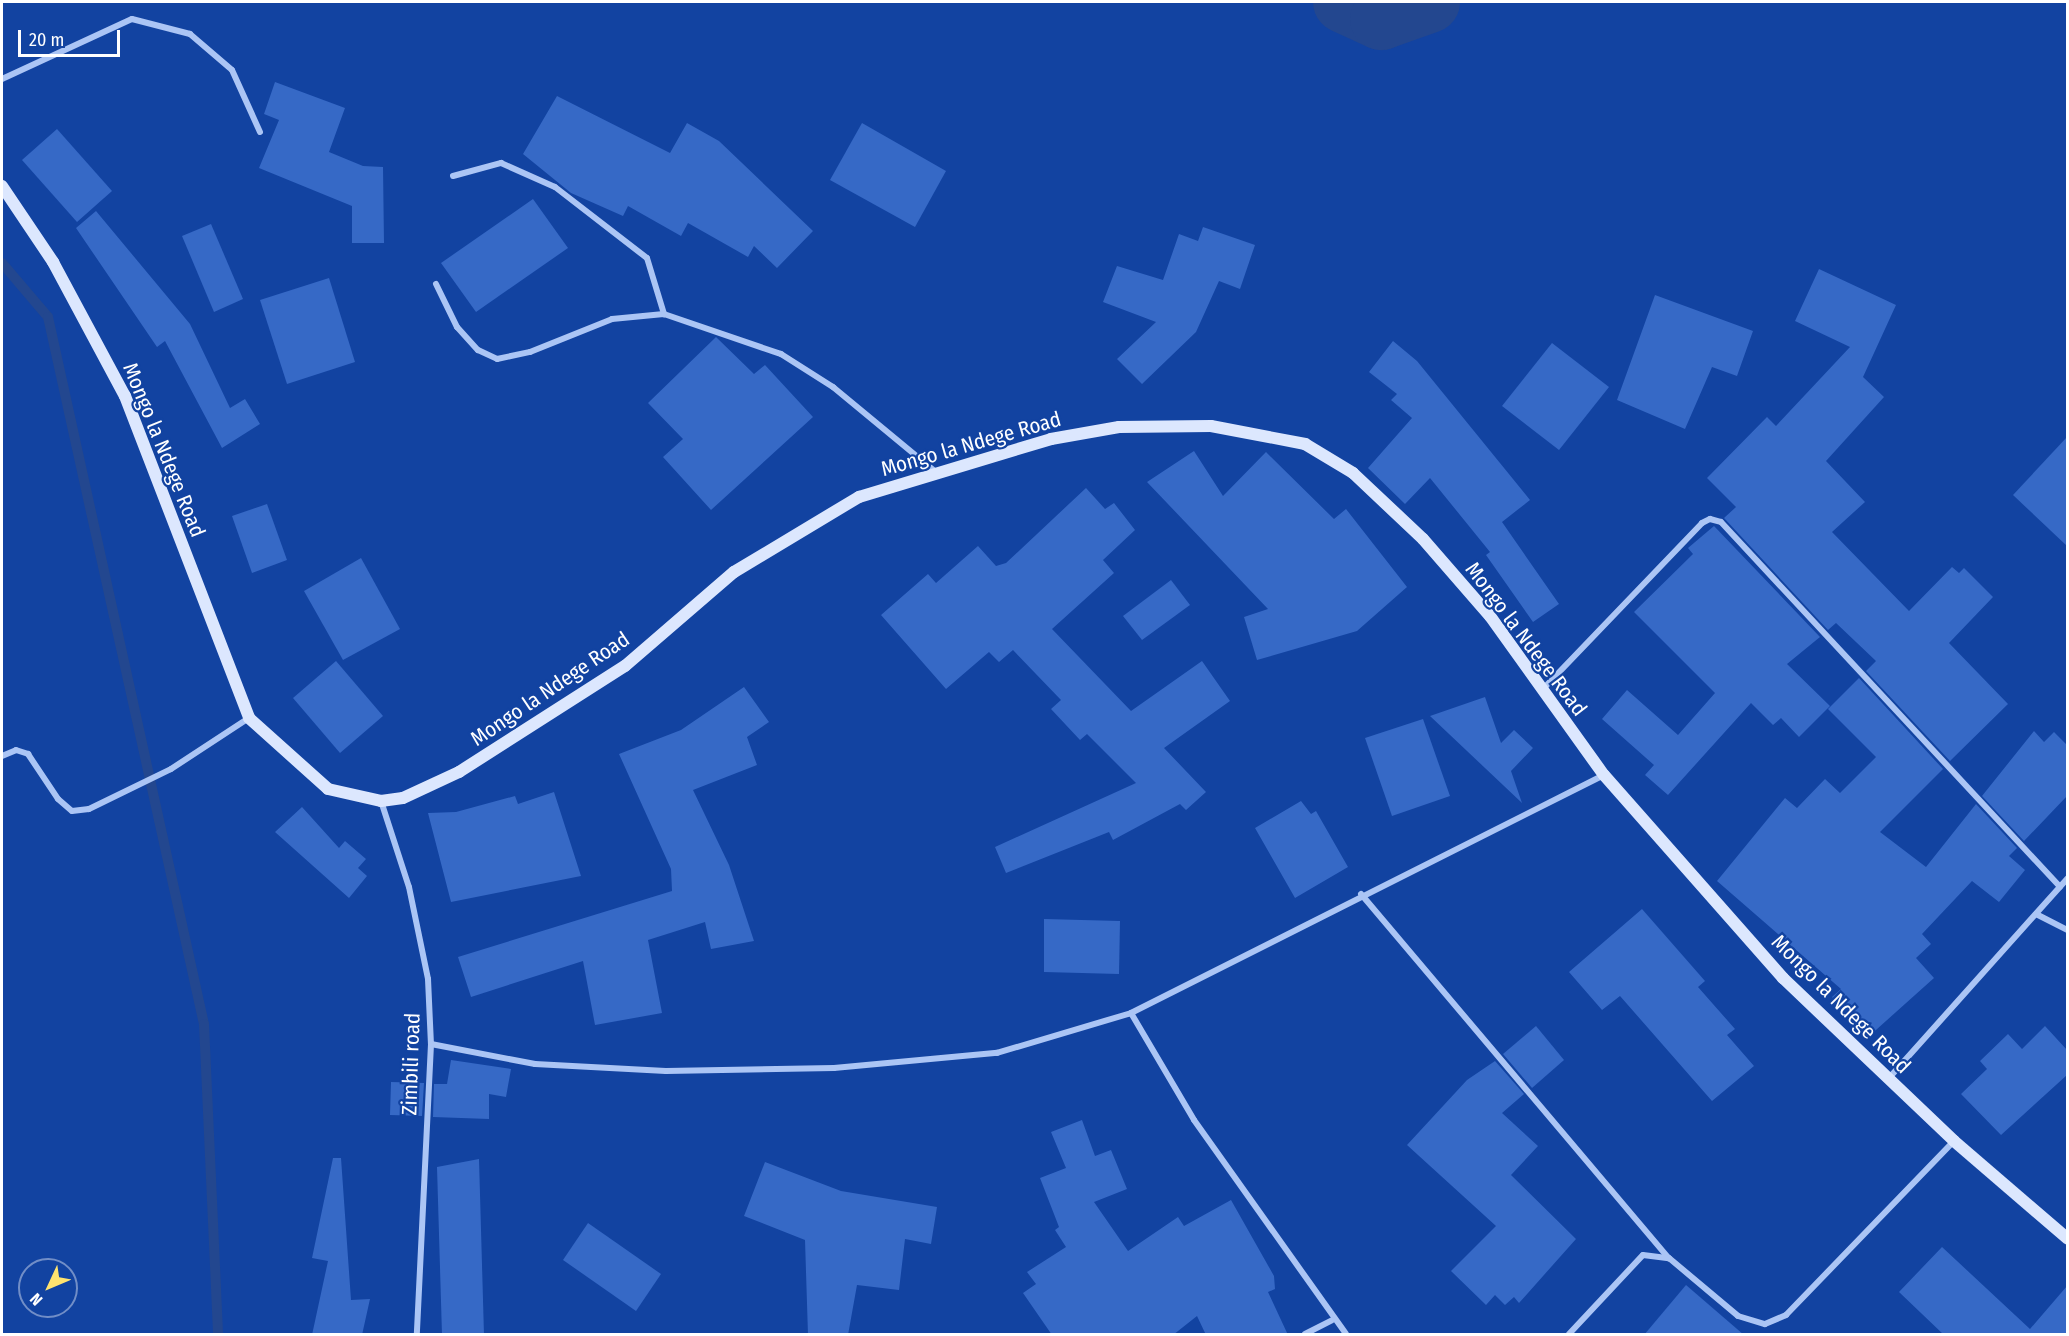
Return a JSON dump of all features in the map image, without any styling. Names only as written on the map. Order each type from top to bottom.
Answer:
[{"type":"street","points":[[2,79],[132,19],[190,34],[232,70],[260,132]]},
{"type":"street","points":[[453,176],[501,163],[555,187],[647,258],[664,314]]},
{"type":"street","name":"Mongo la Ndege Road","points":[[2,186],[53,262],[125,396],[249,718],[328,789],[381,801],[403,798],[514,740],[625,666],[734,572],[859,497],[1051,439],[1119,427],[1211,426],[1305,444],[1353,473],[1423,539],[1490,616],[1541,691],[1604,775],[1784,978],[1954,1141],[2067,1239]]},
{"type":"street","points":[[436,284],[457,327],[478,350],[497,359],[530,352],[612,319],[664,314],[781,354],[833,387],[938,474]]},
{"type":"street","points":[[1541,691],[1702,523],[1710,519],[1720,522],[2060,886]]},
{"type":"street","points":[[2,756],[16,750],[28,754],[58,799],[72,810],[89,809],[171,769],[249,718]]},
{"type":"street","points":[[431,1044],[570,1066],[666,1071],[834,1068],[997,1053],[1131,1013],[1361,894],[1604,775]]},
{"type":"street","name":"Zimbili road","points":[[381,801],[409,886],[426,968],[431,1044],[417,1335]]},
{"type":"street","points":[[1888,1079],[2067,878]]},
{"type":"street","points":[[1361,894],[1669,1258],[1738,1316],[1765,1324],[1786,1315],[1954,1141]]},
{"type":"street","points":[[2037,914],[2067,930]]},
{"type":"street","points":[[1131,1013],[1194,1120],[1332,1320],[1346,1335]]},
{"type":"street","points":[[1569,1335],[1643,1255],[1669,1258]]},
{"type":"street","points":[[1305,1335],[1332,1320]]},
{"type":"building","points":[[275,82],[345,108],[329,152],[363,166],[383,167],[384,243],[352,243],[352,206],[259,168],[279,120],[264,114]]},
{"type":"building","points":[[557,96],[670,153],[687,123],[719,141],[813,231],[777,268],[754,246],[748,257],[688,223],[681,236],[628,206],[623,216],[571,193],[523,154]]},
{"type":"building","points":[[862,123],[946,171],[915,227],[830,180]]},
{"type":"building","points":[[57,129],[112,191],[77,222],[22,160]]},
{"type":"building","points":[[533,199],[568,248],[476,312],[441,263]]},
{"type":"building","points":[[96,211],[190,324],[230,408],[245,399],[260,424],[222,448],[165,341],[157,347],[76,228]]},
{"type":"building","points":[[211,224],[243,299],[214,312],[182,236]]},
{"type":"building","points":[[1203,227],[1255,245],[1240,289],[1219,281],[1196,332],[1142,384],[1117,359],[1156,322],[1103,302],[1117,266],[1163,280],[1179,234],[1198,241]]},
{"type":"building","points":[[1819,269],[1896,305],[1863,377],[1884,397],[1826,461],[1865,502],[1832,532],[1909,611],[1952,567],[1959,573],[1964,568],[1993,597],[1949,643],[2008,704],[1950,761],[1866,671],[1876,661],[1836,623],[1828,630],[1724,518],[1736,507],[1707,478],[1767,417],[1776,426],[1850,347],[1795,321]]},
{"type":"building","points":[[329,278],[355,362],[287,384],[260,300]]},
{"type":"building","points":[[1655,295],[1753,331],[1737,376],[1712,367],[1685,429],[1617,400]]},
{"type":"building","points":[[716,337],[754,374],[765,365],[813,417],[711,510],[663,457],[683,439],[648,403]]},
{"type":"building","points":[[1393,341],[1417,361],[1530,500],[1502,522],[1559,604],[1533,622],[1486,555],[1490,552],[1430,478],[1405,504],[1368,468],[1412,418],[1391,400],[1397,394],[1369,372]]},
{"type":"building","points":[[1552,343],[1609,387],[1559,450],[1502,406]]},
{"type":"building","points":[[2067,437],[2067,546],[2013,495]]},
{"type":"building","points":[[1194,451],[1223,496],[1266,452],[1334,519],[1346,509],[1407,587],[1357,631],[1257,660],[1244,617],[1268,609],[1147,482]]},
{"type":"building","points":[[1086,488],[1105,509],[1114,503],[1135,530],[1103,560],[1114,573],[1052,629],[1131,711],[1202,661],[1230,701],[1164,748],[1206,792],[1186,810],[1180,804],[1113,840],[1109,832],[1006,873],[995,847],[1136,783],[1087,734],[1080,740],[1051,709],[1061,700],[1013,650],[999,662],[989,652],[946,689],[881,615],[928,574],[936,583],[978,546],[996,566],[1006,563]]},
{"type":"building","points":[[267,504],[287,560],[252,573],[232,516]]},
{"type":"building","points":[[1714,526],[1820,637],[1787,664],[1830,706],[1799,737],[1781,718],[1773,725],[1751,703],[1668,795],[1645,775],[1654,765],[1602,719],[1627,690],[1678,735],[1715,693],[1634,612],[1693,554],[1688,548]]},
{"type":"building","points":[[361,558],[400,629],[343,660],[304,591]]},
{"type":"building","points":[[1171,580],[1190,605],[1142,640],[1123,616]]},
{"type":"building","points":[[336,661],[383,716],[340,753],[293,698]]},
{"type":"building","points":[[1859,678],[1943,769],[1880,832],[1926,867],[1976,804],[2017,848],[2009,856],[2025,870],[1999,902],[1972,881],[1922,934],[1931,944],[1916,958],[1934,978],[1867,1038],[1832,997],[1841,989],[1717,881],[1785,798],[1797,808],[1825,779],[1840,793],[1876,757],[1828,709]]},
{"type":"building","points":[[744,687],[769,722],[747,737],[757,765],[693,790],[729,865],[754,941],[711,949],[705,922],[648,940],[662,1013],[595,1025],[583,961],[471,997],[458,957],[672,891],[671,869],[619,754],[681,730]]},
{"type":"building","points":[[1485,697],[1501,743],[1514,730],[1533,748],[1511,771],[1522,803],[1430,716]]},
{"type":"building","points":[[1423,719],[1450,796],[1392,816],[1365,738]]},
{"type":"building","points":[[2034,731],[2044,742],[2054,732],[2067,745],[2067,796],[2024,841],[1982,796]]},
{"type":"building","points":[[554,792],[581,876],[451,902],[428,813],[456,812],[515,796],[518,804]]},
{"type":"building","points":[[1301,801],[1311,814],[1316,811],[1348,867],[1295,898],[1255,828]]},
{"type":"building","points":[[302,807],[339,848],[345,841],[366,859],[358,868],[367,876],[349,898],[275,832]]},
{"type":"building","points":[[1642,909],[1705,981],[1698,987],[1735,1029],[1727,1035],[1754,1066],[1712,1101],[1620,996],[1602,1010],[1569,972]]},
{"type":"building","points":[[1044,919],[1120,921],[1119,974],[1044,972]]},
{"type":"building","points":[[1536,1026],[1564,1060],[1532,1088],[1503,1054]]},
{"type":"building","points":[[2045,1026],[2067,1050],[2067,1075],[2001,1135],[1961,1094],[1987,1069],[1980,1061],[2008,1034],[2022,1049]]},
{"type":"building","points":[[451,1060],[511,1069],[506,1097],[489,1094],[489,1119],[433,1117],[434,1084],[447,1084]]},
{"type":"building","points":[[1495,1061],[1524,1094],[1502,1113],[1538,1146],[1511,1175],[1576,1239],[1519,1303],[1514,1297],[1505,1305],[1495,1295],[1486,1305],[1451,1271],[1496,1226],[1407,1145],[1467,1080]]},
{"type":"building","points":[[391,1082],[424,1083],[422,1116],[390,1115]]},
{"type":"building","points":[[1082,1120],[1095,1156],[1111,1150],[1127,1189],[1094,1202],[1128,1251],[1178,1217],[1184,1226],[1231,1200],[1274,1276],[1275,1289],[1268,1292],[1288,1335],[1206,1335],[1197,1316],[1173,1335],[1052,1335],[1023,1293],[1036,1284],[1027,1272],[1066,1247],[1055,1230],[1059,1227],[1040,1178],[1066,1168],[1051,1132]]},
{"type":"building","points":[[333,1158],[341,1158],[351,1300],[370,1299],[362,1335],[312,1335],[328,1261],[312,1258]]},
{"type":"building","points":[[479,1159],[484,1335],[442,1335],[437,1167]]},
{"type":"building","points":[[765,1162],[841,1191],[937,1207],[931,1244],[905,1239],[899,1290],[857,1285],[848,1335],[808,1335],[805,1240],[744,1216]]},
{"type":"building","points":[[588,1223],[661,1274],[636,1311],[563,1260]]},
{"type":"building","points":[[1942,1247],[2030,1329],[2067,1286],[2067,1335],[1944,1335],[1899,1292]]},
{"type":"building","points":[[1686,1285],[1744,1335],[1644,1335]]},
{"type":"waterway","points":[[1344,2],[1381,19],[1429,2]]},
{"type":"waterway","points":[[2,263],[48,317],[204,1024],[218,1334]]}]
